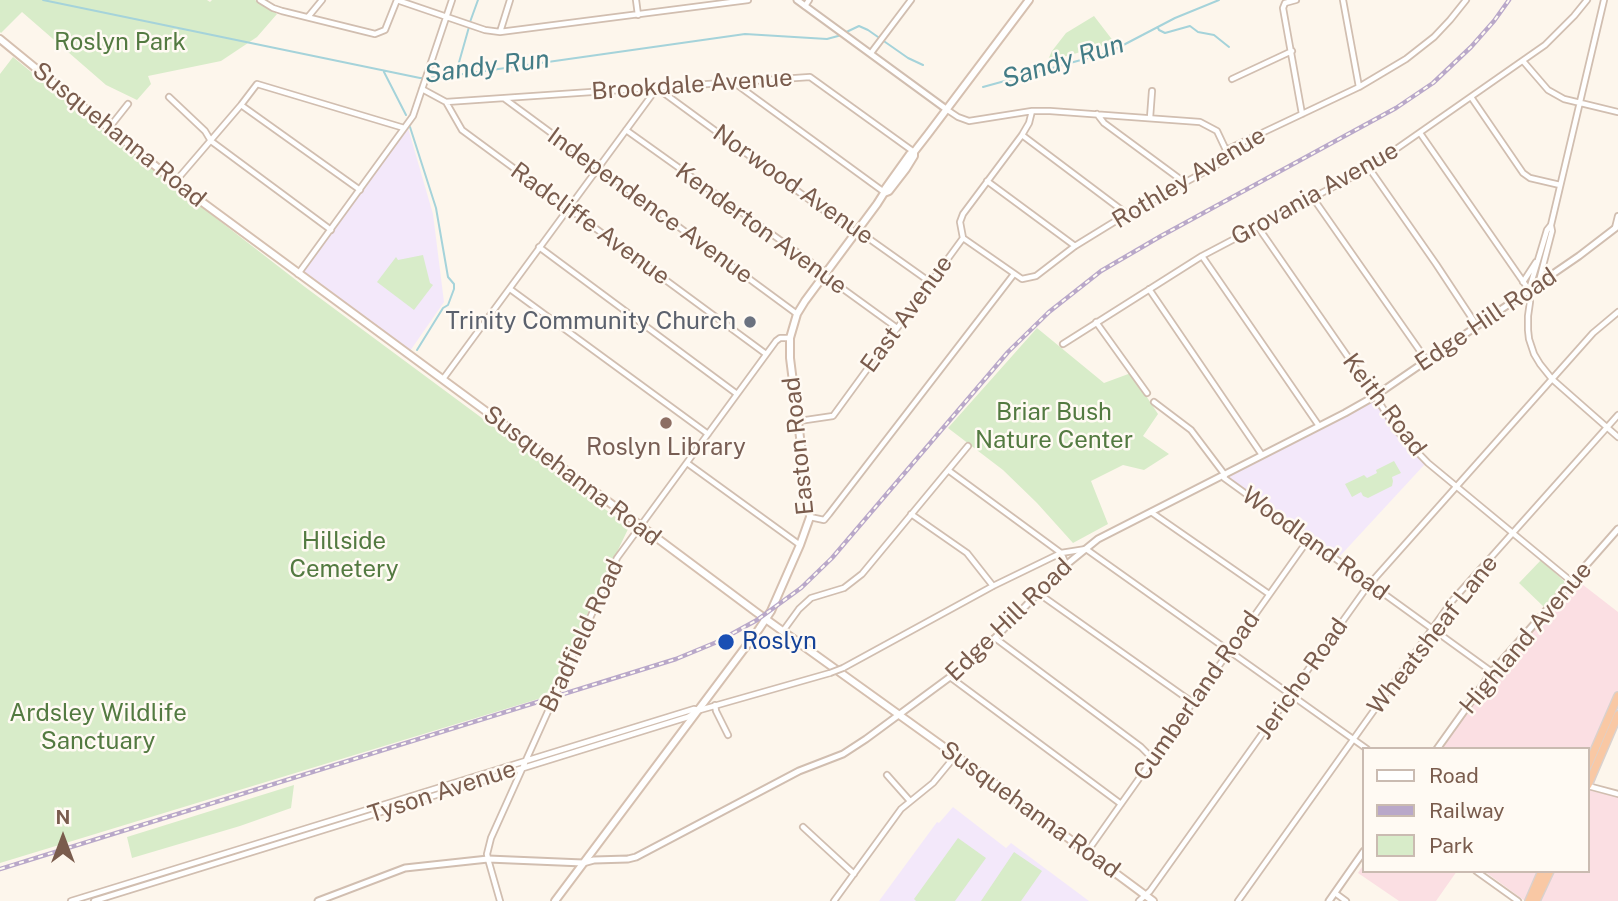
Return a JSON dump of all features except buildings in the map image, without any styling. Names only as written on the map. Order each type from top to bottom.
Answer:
[{"type":"highway","points":[[1590,760],[1618,696]]},
{"type":"highway","points":[[1590,781],[1618,715]]},
{"type":"highway","points":[[1529,901],[1541,873]]},
{"type":"highway","points":[[1536,901],[1549,873]]},
{"type":"main road","name":"Easton Road","points":[[555,901],[766,620],[800,545],[810,517],[790,358],[790,338],[797,314],[1028,0]]},
{"type":"main road","name":"Susquehanna Road","points":[[0,39],[175,182],[298,274],[782,632],[956,755],[1153,901]]},
{"type":"street","points":[[260,0],[273,8],[375,34],[384,30],[397,0],[485,30],[500,32],[748,0]]},
{"type":"street","points":[[308,17],[321,0]]},
{"type":"street","points":[[298,274],[413,116],[452,0]]},
{"type":"street","points":[[500,32],[510,0]]},
{"type":"street","points":[[636,0],[638,15]]},
{"type":"street","points":[[797,0],[807,3],[843,33],[961,119],[969,121],[1050,110],[1200,122],[1217,131],[1226,150]]},
{"type":"street","points":[[871,53],[911,0]]},
{"type":"street","points":[[1298,0],[1283,5],[1302,114]]},
{"type":"street","points":[[1343,0],[1359,87]]},
{"type":"street","name":"Rothley Avenue","points":[[1014,274],[1022,279],[1036,276],[1075,246],[1127,214],[1217,165],[1226,150],[1359,87],[1406,59],[1434,37],[1466,0]]},
{"type":"street","name":"Grovania Avenue","points":[[1063,344],[1202,256],[1369,168],[1545,45],[1587,0]]},
{"type":"street","points":[[1604,0],[1550,225],[1529,290],[1528,316],[1529,339],[1539,364],[1552,379],[1618,437]]},
{"type":"street","points":[[1231,79],[1292,51]]},
{"type":"street","points":[[1522,61],[1548,90],[1564,99],[1618,112]]},
{"type":"street","name":"Brookdale Avenue","points":[[446,102],[811,78],[914,152]]},
{"type":"street","points":[[734,83],[884,193]]},
{"type":"street","points":[[175,182],[257,84],[404,128]]},
{"type":"street","points":[[443,380],[657,88]]},
{"type":"street","name":"Norwood Avenue","points":[[657,88],[833,218],[851,230],[862,233],[930,282]]},
{"type":"street","points":[[422,89],[446,102]]},
{"type":"street","points":[[1150,118],[1152,91]]},
{"type":"street","points":[[169,97],[205,131],[211,141],[331,230]]},
{"type":"street","points":[[1471,97],[1523,173],[1530,178],[1560,185]]},
{"type":"street","name":"Independence Avenue","points":[[504,98],[797,314]]},
{"type":"street","name":"Radcliffe Avenue","points":[[446,102],[462,130],[766,354]]},
{"type":"street","points":[[108,129],[128,104]]},
{"type":"street","points":[[241,105],[360,190]]},
{"type":"street","name":"East Avenue","points":[[799,421],[833,416],[963,238],[961,218],[1030,123],[1032,111]]},
{"type":"street","points":[[1097,114],[1104,123],[1184,183]]},
{"type":"street","name":"Kenderton Avenue","points":[[626,130],[897,328]]},
{"type":"street","points":[[1420,133],[1529,290]]},
{"type":"street","points":[[1022,135],[1127,214]]},
{"type":"street","points":[[1369,168],[1477,326]]},
{"type":"street","points":[[987,181],[1075,246]]},
{"type":"street","points":[[1313,198],[1427,361]]},
{"type":"street","points":[[1617,227],[1618,216]]},
{"type":"street","points":[[1538,285],[1552,231],[1550,225]]},
{"type":"street","name":"Keith Road","points":[[1258,227],[1399,433],[1415,451],[1572,582]]},
{"type":"street","name":"Edge Hill Road","points":[[318,901],[405,868],[488,859],[583,863],[628,859],[646,853],[799,771],[843,754],[950,677],[996,638],[1066,564],[1098,539],[1375,396],[1538,285],[1617,227]]},
{"type":"street","points":[[810,517],[824,520],[1014,274],[963,238]]},
{"type":"street","points":[[539,247],[737,394]]},
{"type":"street","points":[[1202,256],[1319,426]]},
{"type":"street","points":[[1523,282],[1539,258]]},
{"type":"street","points":[[510,289],[708,434]]},
{"type":"street","points":[[1149,289],[1262,455]]},
{"type":"street","name":"Jericho Road","points":[[1139,901],[1370,584],[1552,379],[1594,333],[1618,312]]},
{"type":"street","points":[[1096,323],[1147,393]]},
{"type":"street","name":"Bradfield Road","points":[[488,859],[491,838],[617,558],[766,354],[780,338],[790,338]]},
{"type":"street","name":"Woodland Road","points":[[1154,402],[1191,429],[1224,478],[1492,672]]},
{"type":"street","name":"Wheatsheaf Lane","points":[[1238,901],[1452,601],[1618,415]]},
{"type":"street","points":[[782,632],[811,598],[844,588],[862,574],[968,446]]},
{"type":"street","points":[[687,463],[800,545]]},
{"type":"street","points":[[948,470],[1061,553],[1066,564]]},
{"type":"street","points":[[1152,512],[1269,594]]},
{"type":"street","points":[[911,514],[967,553],[993,586]]},
{"type":"street","name":"Highland Avenue","points":[[1438,747],[1492,672],[1618,529]]},
{"type":"street","name":"Cumberland Road","points":[[1087,852],[1308,540]]},
{"type":"street","points":[[1086,549],[1364,747]]},
{"type":"street","name":"Tyson Avenue","points":[[182,870],[526,760],[694,709],[830,673],[1061,553],[1086,549]]},
{"type":"street","points":[[1038,593],[1192,702]]},
{"type":"street","points":[[996,638],[1141,747],[1153,759]]},
{"type":"street","points":[[950,677],[1121,804]]},
{"type":"street","points":[[715,705],[728,734]]},
{"type":"street","name":"Tyson Avenue","points":[[182,870],[688,717],[699,709]]},
{"type":"street","points":[[834,901],[901,810],[933,783],[956,755]]},
{"type":"street","points":[[887,775],[910,801]]},
{"type":"street","points":[[1590,787],[1618,794]]},
{"type":"street","points":[[387,803],[389,809]]},
{"type":"street","points":[[803,827],[854,874]]},
{"type":"street","points":[[1329,901],[1362,854]]},
{"type":"street","points":[[488,859],[500,901]]},
{"type":"street","points":[[71,901],[182,870]]},
{"type":"street","points":[[94,901],[182,870]]},
{"type":"street","points":[[1479,873],[1518,901]]},
{"type":"street","points":[[1335,893],[1346,901]]},
{"type":"shaded area","points":[[408,128],[433,214],[444,302],[410,351],[302,272]]},
{"type":"shaded area","points":[[1374,400],[1397,434],[1425,464],[1340,556],[1229,478],[1234,472]]},
{"type":"shaded area","points":[[1578,581],[1618,612],[1618,709],[1592,791],[1618,797],[1618,901],[1525,901],[1487,873],[1590,873],[1590,747],[1443,747],[1496,672]]},
{"type":"shaded area","points":[[953,807],[1006,848],[1011,843],[1089,901],[879,901],[937,822]]},
{"type":"shaded area","points":[[1362,867],[1362,873],[1456,873],[1436,901],[1399,901],[1358,873]]},
{"type":"green space","name":"Roslyn Park","points":[[0,0],[255,0],[277,14],[257,37],[221,61],[148,76],[151,84],[137,100],[106,85],[22,12],[1,33]]},
{"type":"green space","points":[[1094,16],[1114,42],[1047,62],[1066,33]]},
{"type":"green space","name":"Hillside Cemetery","points":[[13,57],[92,122],[305,287],[629,527],[548,696],[0,863],[0,74]]},
{"type":"green space","points":[[423,255],[430,283],[433,285],[414,310],[377,282],[396,257],[398,260]]},
{"type":"green space","name":"Briar Bush Nature Center","points":[[1037,328],[1104,383],[1131,373],[1158,414],[1143,436],[1169,454],[1144,470],[1123,465],[1091,481],[1108,524],[1073,543],[1003,470],[948,428]]},
{"type":"green space","points":[[1394,461],[1401,473],[1392,477],[1392,486],[1368,498],[1361,492],[1352,497],[1345,484],[1364,475],[1367,478]]},
{"type":"green space","points":[[1541,560],[1565,582],[1544,607],[1519,583]]},
{"type":"green space","points":[[294,785],[291,808],[132,858],[127,837]]},
{"type":"green space","points":[[958,838],[986,858],[955,901],[916,901],[914,899]]},
{"type":"green space","points":[[1014,852],[1042,871],[1021,901],[981,901]]},
{"type":"waterway","name":"Sandy Run","points":[[43,0],[420,78],[745,34],[827,39],[859,26],[923,65]]},
{"type":"waterway","points":[[470,22],[478,0]]},
{"type":"waterway","name":"Sandy Run","points":[[983,87],[1110,52],[1175,18],[1219,0]]},
{"type":"waterway","points":[[1158,28],[1165,33],[1190,26],[1198,32],[1214,35],[1229,47]]},
{"type":"waterway","points":[[456,73],[469,27]]},
{"type":"waterway","points":[[384,72],[406,115]]},
{"type":"waterway","points":[[410,127],[436,208],[448,277],[454,284],[448,305],[443,308],[417,350]]},
{"type":"railway","points":[[0,869],[676,659],[717,642],[757,620],[801,588],[832,558],[1008,352],[1049,312],[1101,271],[1396,108],[1433,83],[1471,47],[1509,0]]},
{"type":"place","name":"Trinity Community Church","points":[[750,322]]},
{"type":"place","name":"Roslyn Library","points":[[666,423]]},
{"type":"place","name":"Roslyn","points":[[726,642]]},
{"type":"park label","name":"Ardsley Wildlife Sanctuary","points":[[98,728]]}]
